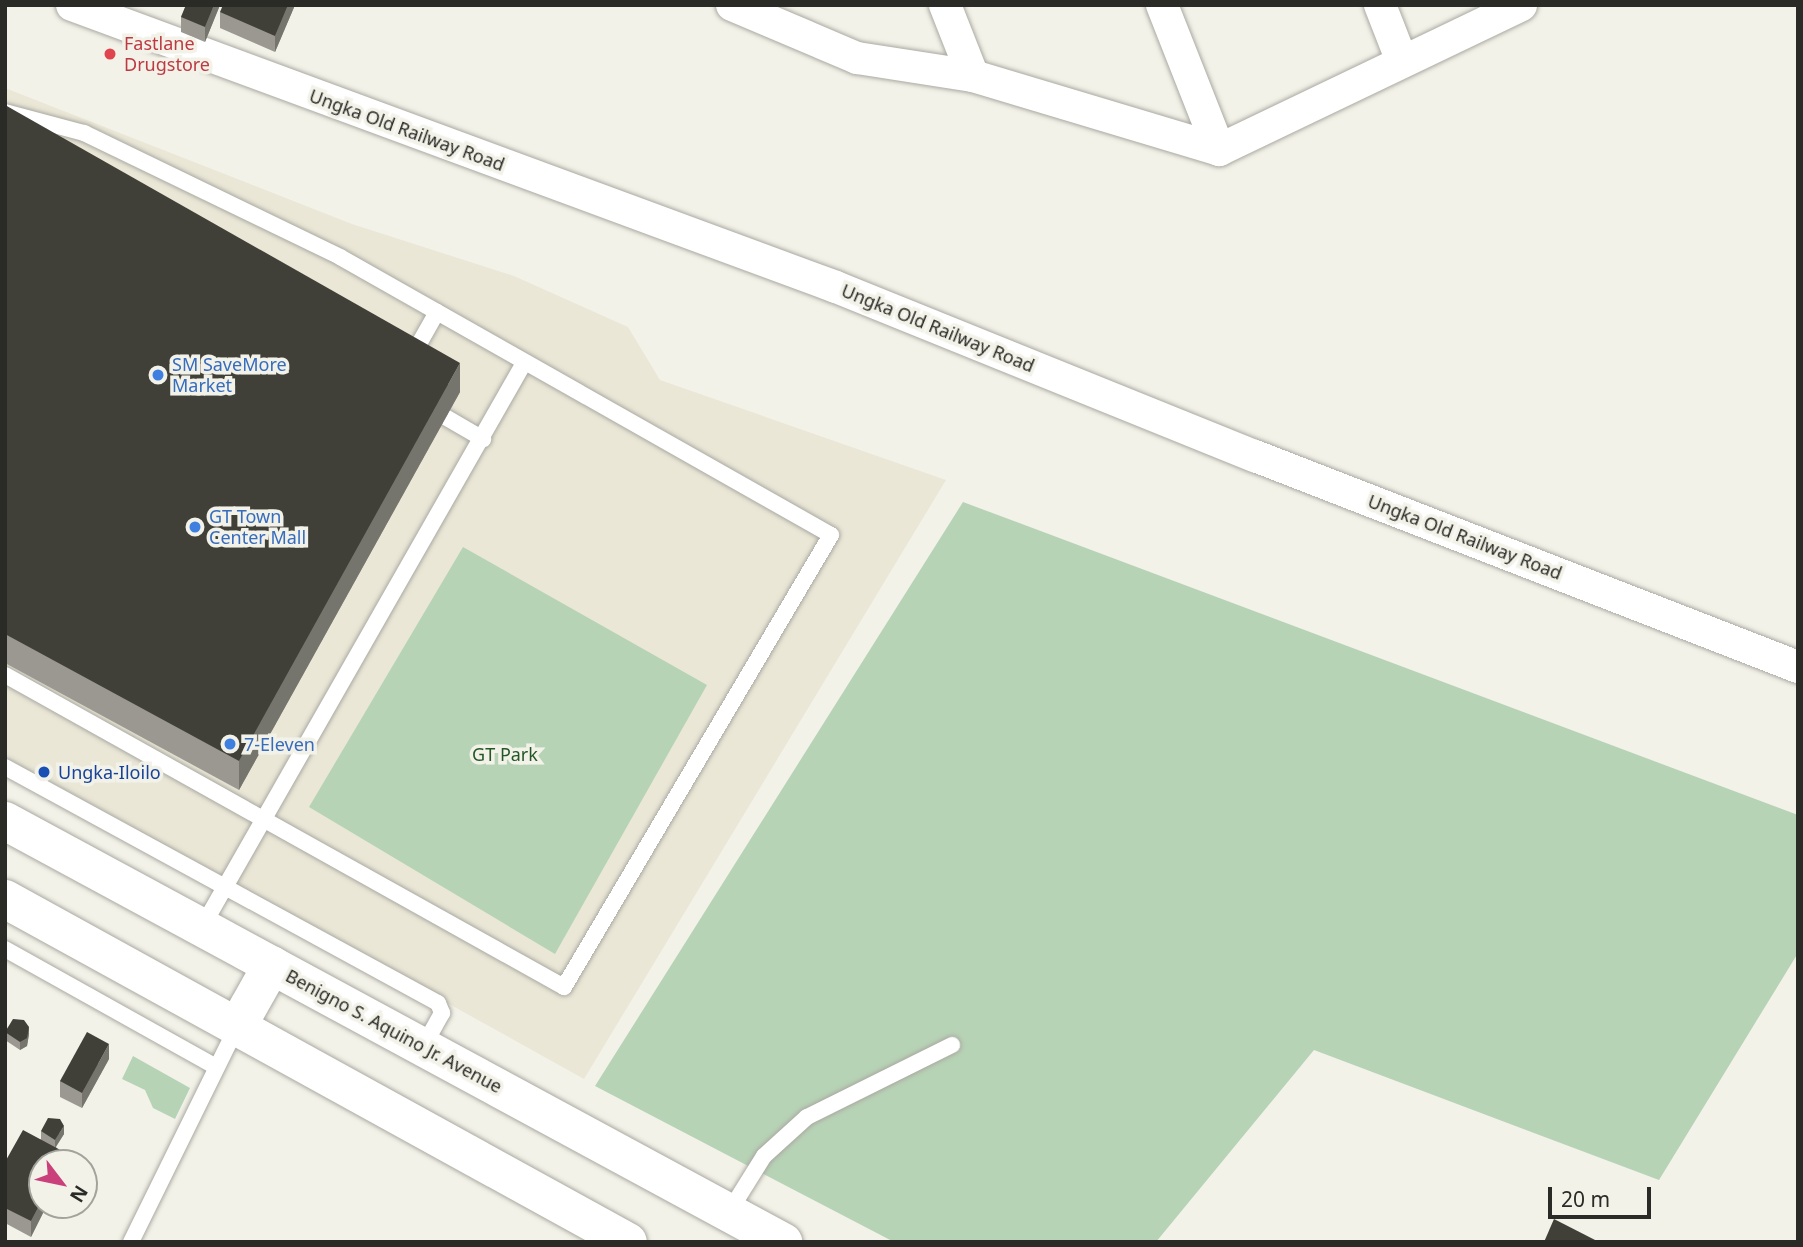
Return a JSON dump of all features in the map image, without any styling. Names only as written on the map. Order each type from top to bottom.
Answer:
[{"type":"main road","name":"Benigno S. Aquino Jr. Avenue","points":[[5,821],[783,1242]]},
{"type":"main road","points":[[5,899],[628,1242]]},
{"type":"main road","points":[[237,1027],[272,965]]},
{"type":"street","name":"Ungka Old Railway Road","points":[[72,5],[836,286],[1255,456],[1798,667]]},
{"type":"street","points":[[945,5],[973,76]]},
{"type":"street","points":[[1162,5],[1219,150]]},
{"type":"street","points":[[1380,5],[1401,59]]},
{"type":"street","points":[[734,6],[858,58],[973,76],[1219,150],[1401,59],[1521,5]]},
{"type":"lane","points":[[5,112],[96,139],[340,257],[831,535],[564,987],[264,817],[5,675]]},
{"type":"lane","points":[[401,377],[437,312]]},
{"type":"lane","points":[[201,929],[524,363]]},
{"type":"lane","points":[[417,400],[483,439]]},
{"type":"lane","points":[[5,767],[438,1003],[442,1013],[424,1046]]},
{"type":"lane","points":[[5,949],[216,1067]]},
{"type":"lane","points":[[131,1242],[237,1027]]},
{"type":"lane","points":[[729,1212],[764,1156],[807,1117],[953,1045]]},
{"type":"shaded area","points":[[5,88],[352,224],[514,276],[628,327],[660,380],[946,480],[584,1079],[5,757]]},
{"type":"green space","points":[[963,502],[1798,815],[1798,953],[1659,1180],[1314,1050],[1156,1242],[894,1242],[595,1086]]},
{"type":"green space","name":"GT Park","points":[[463,547],[707,685],[555,954],[309,807]]},
{"type":"green space","points":[[133,1056],[190,1088],[175,1119],[153,1108],[145,1090],[122,1079]]},
{"type":"building","points":[[186,5],[214,5],[205,27],[181,17]]},
{"type":"building","points":[[223,5],[288,5],[275,36],[220,12]]},
{"type":"building","name":"GT Town Center Mall","points":[[5,105],[460,363],[239,761],[5,634]]},
{"type":"building","points":[[13,1019],[24,1020],[29,1027],[27,1038],[20,1042],[5,1032]]},
{"type":"building","points":[[87,1032],[109,1044],[82,1093],[60,1081]]},
{"type":"building","points":[[48,1118],[60,1119],[64,1126],[55,1140],[41,1131]]},
{"type":"building","points":[[23,1130],[59,1149],[28,1149],[28,1219],[32,1219],[31,1221],[5,1208],[5,1162]]},
{"type":"building","points":[[1554,1219],[1599,1242],[1544,1242]]},
{"type":"place","name":"Fastlane Drugstore","points":[[110,54]]},
{"type":"place","name":"SM SaveMore Market","points":[[158,375]]},
{"type":"place","name":"GT Town Center Mall","points":[[195,527]]},
{"type":"place","name":"7-Eleven","points":[[230,744]]},
{"type":"place","name":"Ungka-Iloilo","points":[[44,772]]}]
